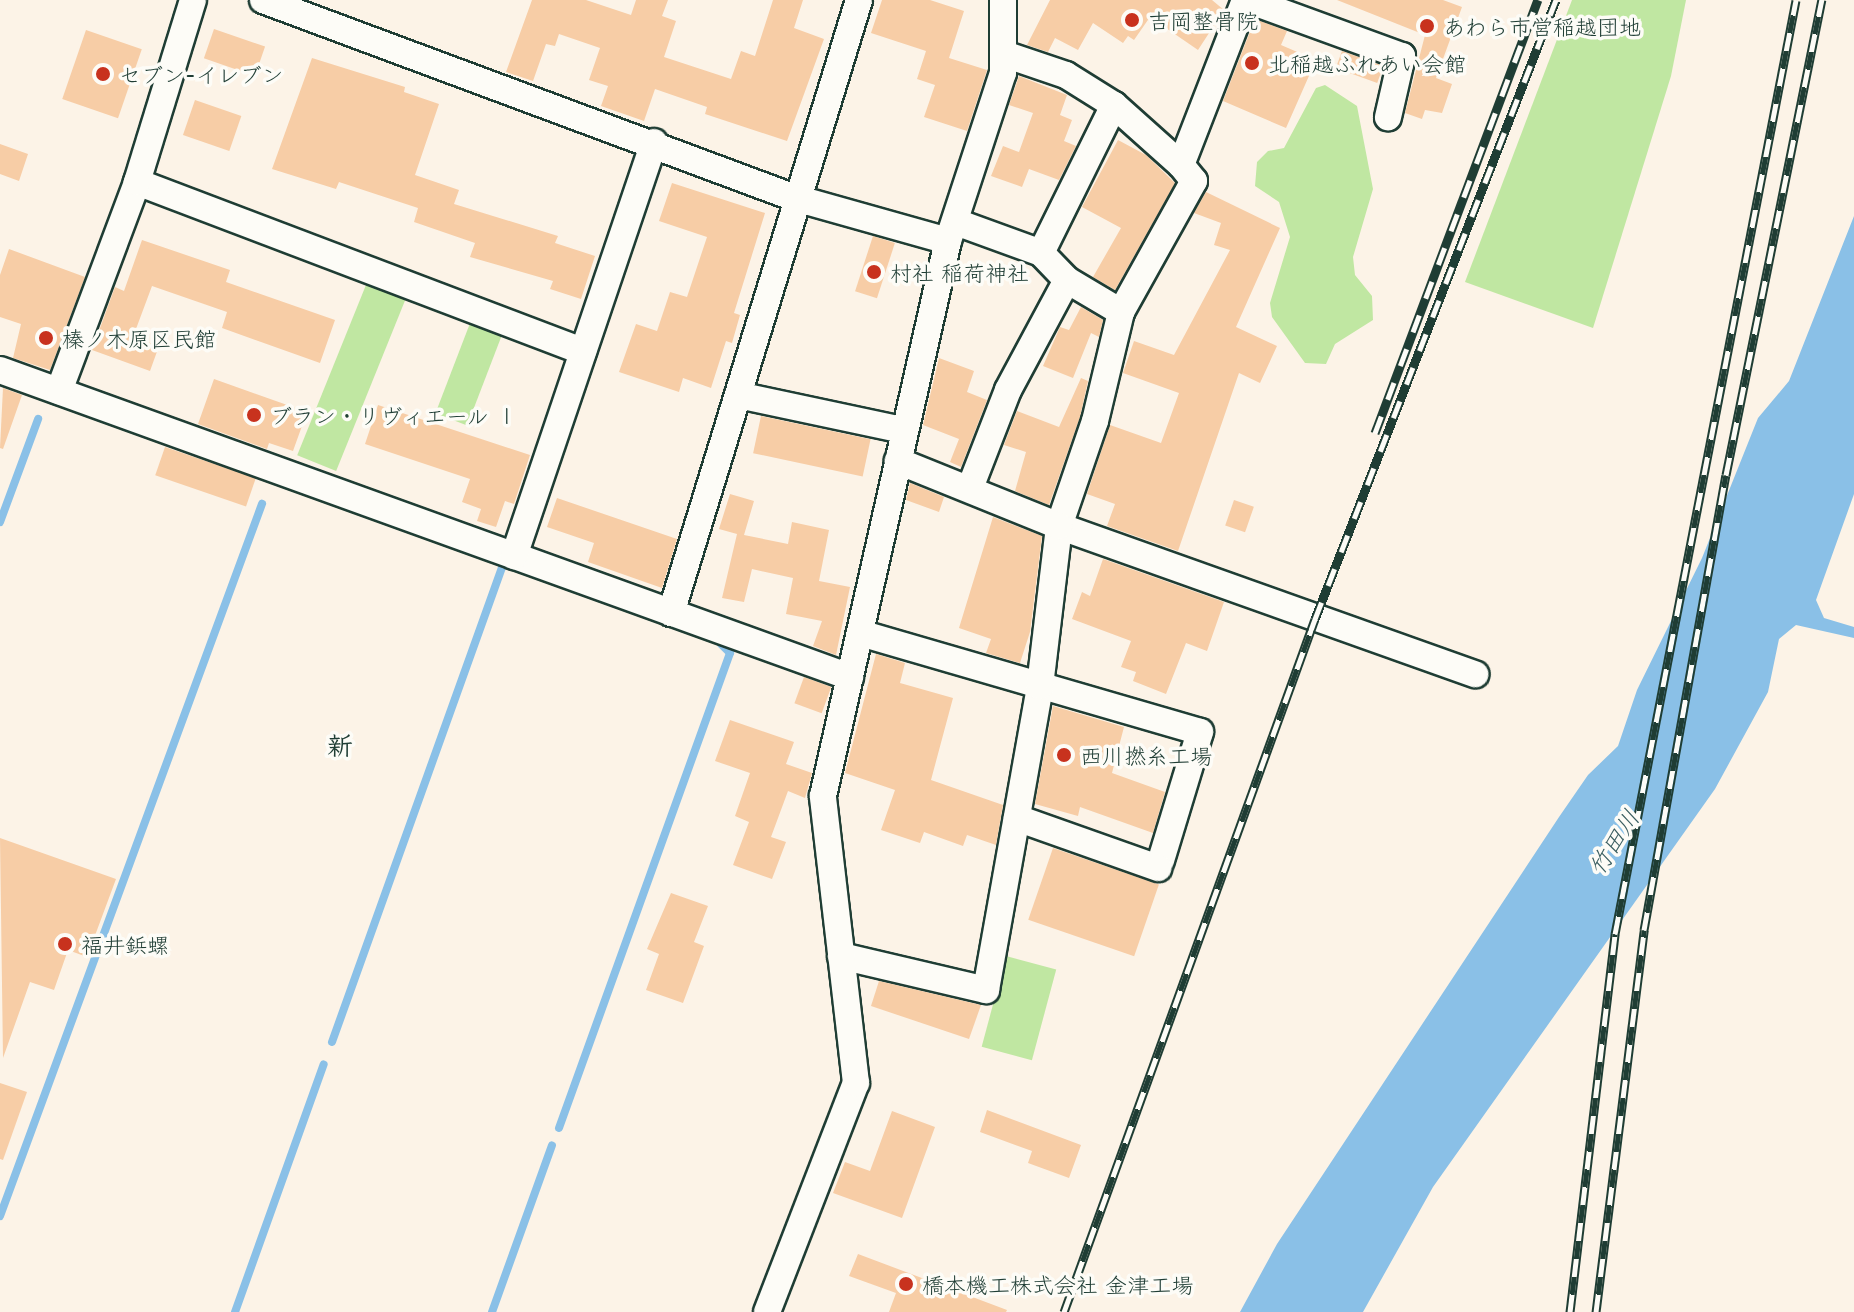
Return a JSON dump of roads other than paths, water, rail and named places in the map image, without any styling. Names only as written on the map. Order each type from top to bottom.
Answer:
[{"type":"street","points":[[59,391],[137,182],[193,0]]},
{"type":"street","points":[[263,0],[654,142],[795,198],[1041,253],[1067,280],[1121,312]]},
{"type":"street","points":[[671,613],[795,198],[859,0]]},
{"type":"street","points":[[767,1312],[856,1083],[823,796],[903,430],[952,232],[1003,73],[1003,0]]},
{"type":"street","points":[[1181,165],[1246,0],[1402,56],[1388,117]]},
{"type":"street","points":[[841,956],[986,990],[1040,686],[1059,526],[1095,421],[1121,312],[1194,181],[1181,165],[1114,105],[1066,75],[1004,54]]},
{"type":"street","points":[[1041,253],[1114,105]]},
{"type":"street","points":[[514,556],[654,142]]},
{"type":"street","points":[[137,182],[583,351]]},
{"type":"street","points":[[970,488],[1008,390],[1067,280]]},
{"type":"street","points":[[0,370],[850,677]]},
{"type":"street","points":[[738,395],[903,430]]},
{"type":"street","points":[[898,461],[1059,526],[1475,674]]},
{"type":"street","points":[[860,633],[1200,732],[1160,864],[1017,818]]},
{"type":"water","name":"竹田川","points":[[1854,216],[1854,494],[1816,600],[1824,618],[1854,627],[1854,638],[1796,625],[1779,639],[1768,692],[1715,789],[1433,1187],[1363,1312],[1240,1312],[1277,1244],[1559,817],[1588,775],[1618,746],[1637,690],[1702,558],[1758,418],[1789,381]]},
{"type":"waterway","points":[[0,522],[38,419]]},
{"type":"waterway","points":[[0,1216],[262,504]]},
{"type":"waterway","points":[[332,1042],[504,562],[510,564]]},
{"type":"waterway","points":[[559,1128],[730,653],[721,644]]},
{"type":"waterway","points":[[235,1312],[324,1064]]},
{"type":"waterway","points":[[492,1312],[552,1145]]},
{"type":"railway","points":[[1375,433],[1538,0]]},
{"type":"railway","points":[[1064,1312],[1315,619],[1556,0]]},
{"type":"railway","points":[[1570,1312],[1615,934],[1796,0]]},
{"type":"railway","points":[[1596,1312],[1644,930],[1726,475],[1822,0]]},
{"type":"place","name":"吉岡整骨院","points":[[1132,20]]},
{"type":"place","name":"あわら市営稲越団地","points":[[1427,26]]},
{"type":"place","name":"北稲越ふれあい会館","points":[[1252,63]]},
{"type":"place","name":"セブン-イレブン","points":[[103,74]]},
{"type":"place","name":"村社 稲荷神社","points":[[874,272]]},
{"type":"place","name":"榛ノ木原区民館","points":[[46,338]]},
{"type":"place","name":"ブラン・リヴィエール Ⅰ","points":[[254,415]]},
{"type":"place","name":"西川撚糸工場","points":[[1064,755]]},
{"type":"place","name":"福井鋲螺","points":[[65,944]]},
{"type":"place","name":"橋本機工株式会社 金津工場","points":[[906,1284]]},
{"type":"district","name":"新","points":[[340,745]]}]
